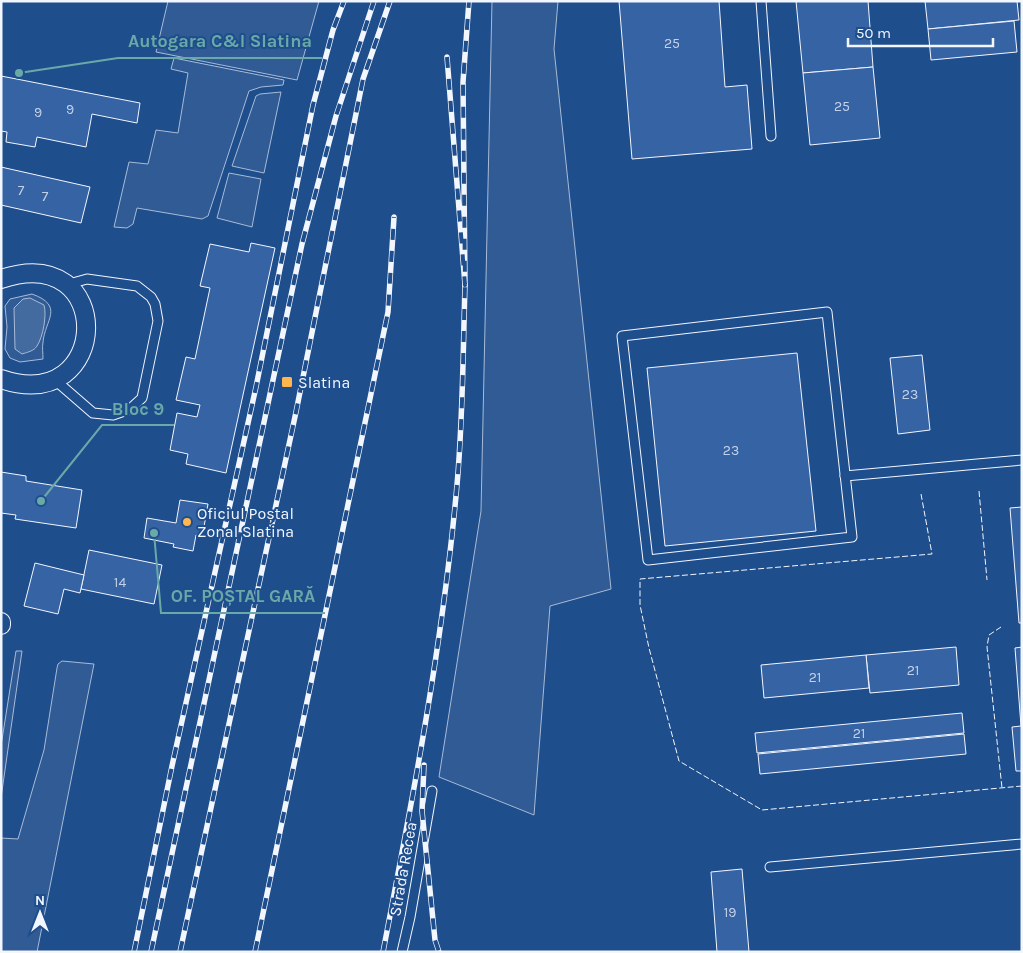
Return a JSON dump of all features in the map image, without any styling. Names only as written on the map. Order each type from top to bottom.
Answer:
[{"type":"street","points":[[1,279],[14,274],[36,273],[54,277],[69,284],[84,308],[86,333],[82,352],[70,370],[55,380],[37,385],[13,383],[1,379]]},
{"type":"lane","points":[[761,1],[771,136]]},
{"type":"lane","points":[[55,380],[93,413],[113,415],[130,408],[142,398],[158,321],[155,304],[151,296],[137,286],[88,279],[69,284]]},
{"type":"lane","points":[[827,312],[845,476],[852,537],[648,560],[622,336],[827,312]]},
{"type":"lane","points":[[845,476],[1022,460]]},
{"type":"lane","name":"Strada Recea","points":[[402,952],[432,791]]},
{"type":"lane","points":[[770,867],[1022,844]]},
{"type":"shaded area","points":[[168,1],[319,1],[297,80],[156,52]]},
{"type":"shaded area","points":[[492,1],[558,1],[554,49],[611,589],[550,606],[534,815],[439,777],[481,511]]},
{"type":"shaded area","points":[[174,58],[284,80],[283,85],[261,87],[249,91],[208,216],[202,219],[137,208],[133,224],[127,228],[114,227],[129,162],[148,164],[156,130],[178,133],[188,73],[171,69]]},
{"type":"shaded area","points":[[281,92],[264,173],[232,166],[256,96]]},
{"type":"shaded area","points":[[229,173],[261,179],[252,227],[217,218]]},
{"type":"shaded area","points":[[32,294],[48,303],[51,314],[44,334],[43,359],[20,362],[10,358],[5,349],[7,327],[5,306],[10,299]]},
{"type":"shaded area","points":[[30,298],[44,305],[44,326],[36,348],[22,354],[15,349],[14,308],[23,299]]},
{"type":"shaded area","points":[[16,651],[22,651],[1,798],[1,746]]},
{"type":"shaded area","points":[[62,661],[94,664],[37,952],[1,952],[1,838],[18,839],[44,750],[57,668],[58,664]]},
{"type":"building","points":[[619,1],[719,1],[725,87],[747,85],[752,149],[632,159]]},
{"type":"building","points":[[796,1],[868,1],[873,67],[803,73]]},
{"type":"building","points":[[925,1],[1017,1],[1019,20],[928,29]]},
{"type":"building","points":[[1014,21],[1017,52],[931,60],[928,29]]},
{"type":"building","points":[[873,67],[880,138],[810,145],[803,73]]},
{"type":"building","points":[[1,76],[140,103],[137,123],[92,114],[86,147],[37,137],[35,147],[6,142],[7,132],[1,131]]},
{"type":"building","points":[[1,167],[90,187],[81,223],[1,205]]},
{"type":"building","name":"Slatina","points":[[251,243],[275,248],[226,473],[186,464],[188,454],[170,450],[177,413],[197,417],[200,405],[176,400],[186,357],[195,359],[210,288],[200,286],[210,244],[249,252]]},
{"type":"building","points":[[797,353],[816,531],[665,546],[647,368]]},
{"type":"building","points":[[922,355],[930,430],[898,434],[890,358]]},
{"type":"building","points":[[1,472],[26,476],[26,481],[82,490],[76,528],[15,519],[16,515],[1,513]]},
{"type":"building","points":[[180,500],[208,504],[202,538],[196,535],[193,551],[173,547],[174,544],[144,538],[147,518],[176,523]]},
{"type":"building","points":[[1022,507],[1022,623],[1019,623],[1010,508]]},
{"type":"building","points":[[89,550],[162,565],[154,604],[81,589]]},
{"type":"building","points":[[35,563],[84,575],[80,593],[64,589],[58,614],[24,606]]},
{"type":"building","points":[[956,647],[959,685],[870,693],[866,655]]},
{"type":"building","points":[[1022,647],[1022,771],[1016,771],[1012,727],[1021,726],[1015,648]]},
{"type":"building","points":[[866,655],[869,688],[764,698],[761,665]]},
{"type":"building","points":[[962,713],[964,733],[757,753],[755,733]]},
{"type":"building","points":[[964,734],[966,754],[760,774],[758,754]]},
{"type":"building","points":[[742,869],[749,952],[717,952],[711,872]]},
{"type":"railway","points":[[134,952],[172,766],[256,387],[313,105],[333,30],[344,1]]},
{"type":"railway","points":[[151,952],[302,244],[336,116],[374,1]]},
{"type":"railway","points":[[180,952],[296,412],[363,79],[390,1]]},
{"type":"railway","points":[[447,57],[465,285],[463,82],[469,1]]},
{"type":"railway","points":[[255,952],[388,312],[394,217]]},
{"type":"railway","points":[[383,952],[426,719],[444,602],[457,485],[465,285]]},
{"type":"railway","points":[[424,765],[422,811],[435,940],[439,952]]},
{"type":"fence","points":[[979,491],[987,580]]},
{"type":"fence","points":[[921,494],[932,554],[640,579],[640,605],[649,648],[679,761],[762,810],[1022,786]]},
{"type":"fence","points":[[1001,627],[989,635],[987,647],[1002,788]]},
{"type":"place","name":"Autogara C&I Slatina","points":[[19,73]]},
{"type":"place","name":"Slatina","points":[[287,382]]},
{"type":"place","name":"Bloc 9","points":[[41,501]]},
{"type":"place","name":"Oficiul Poștal Zonal Slatina","points":[[187,522]]},
{"type":"place","name":"OF. POȘTAL GARĂ","points":[[154,533]]}]
